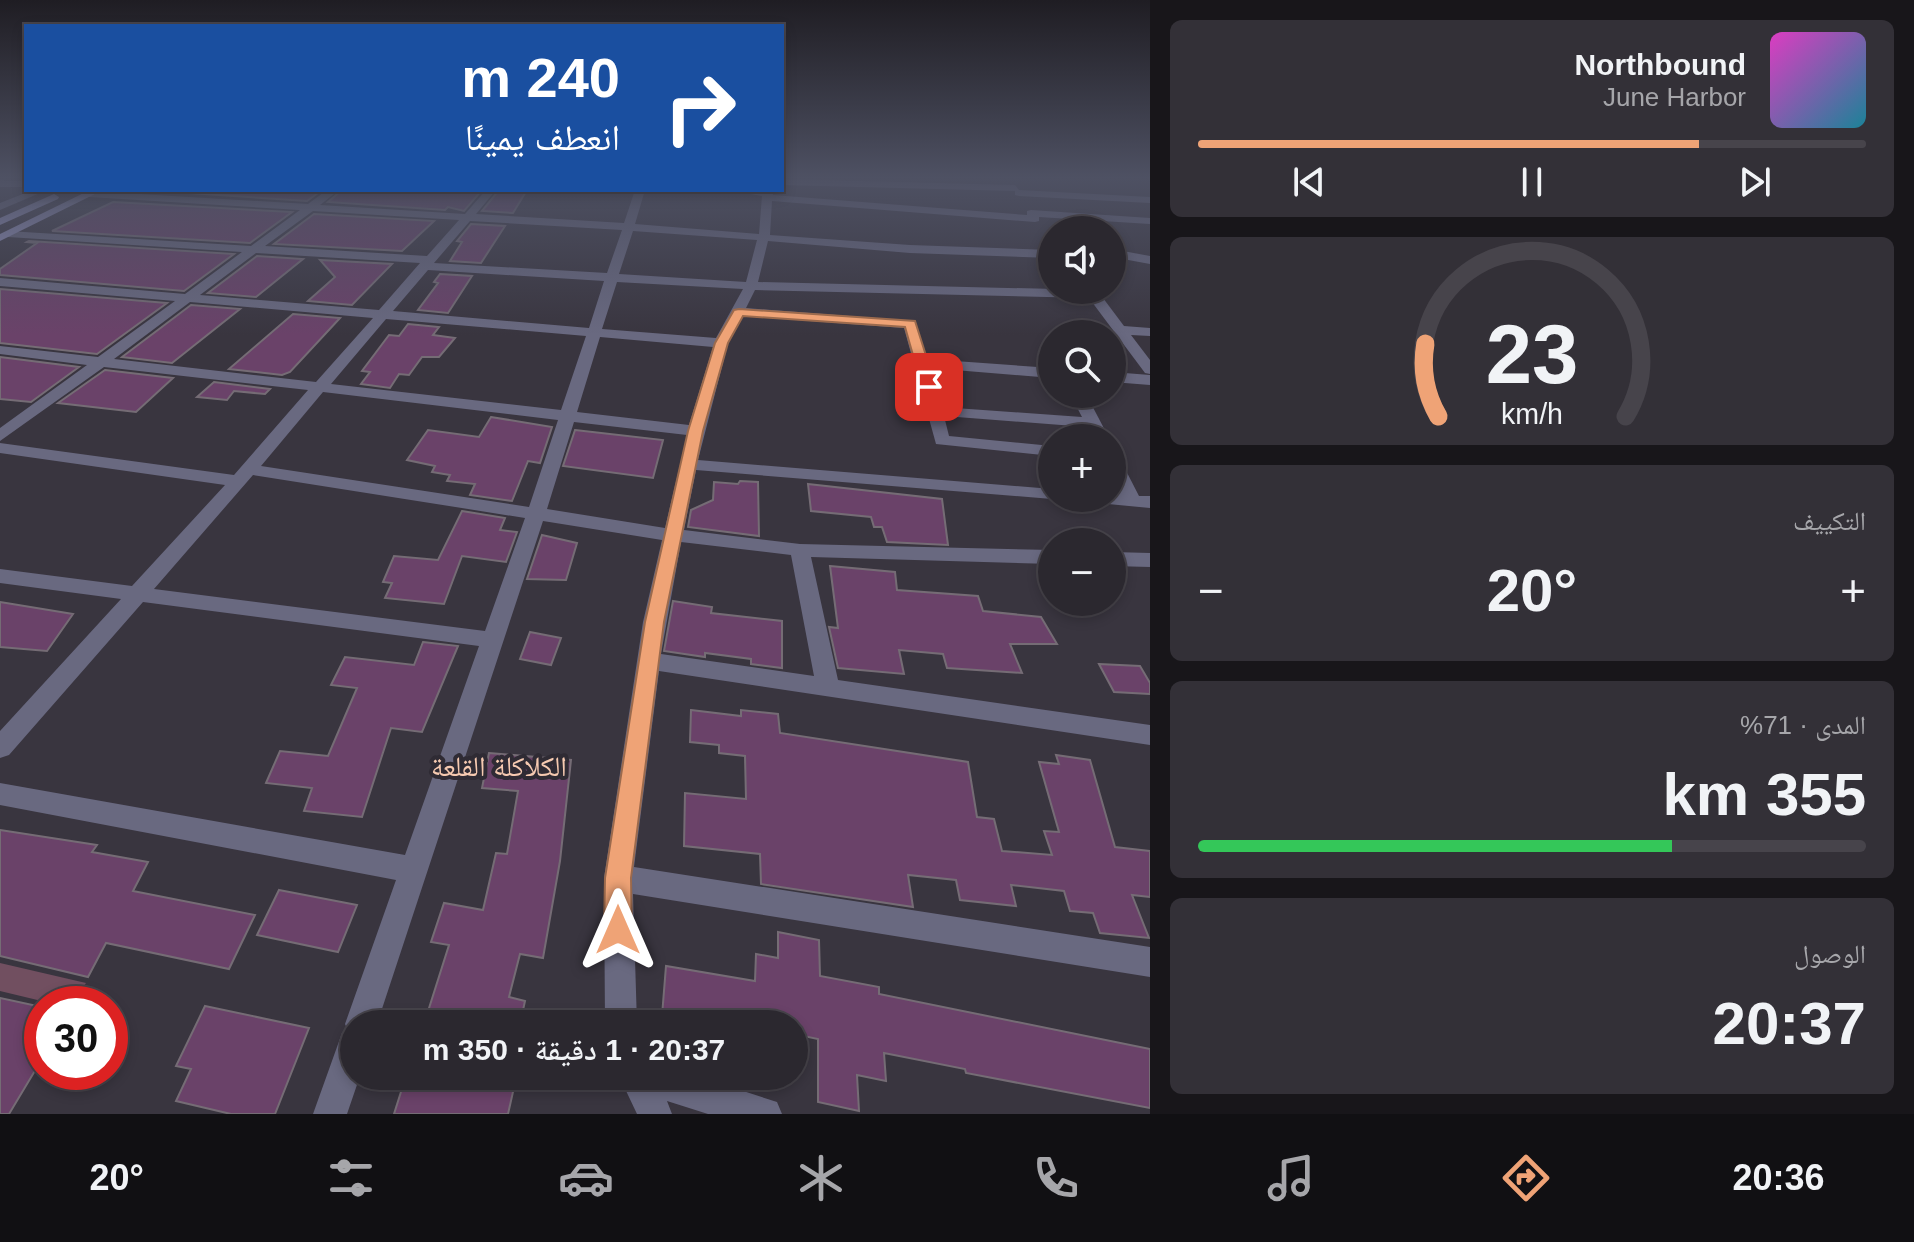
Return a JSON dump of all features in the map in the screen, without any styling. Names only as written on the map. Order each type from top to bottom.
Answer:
[{"type":"street","points":[[0,436],[277,231]]},
{"type":"street","points":[[0,748],[454,231]]},
{"type":"street","points":[[366,1010],[536,513],[628,231]]},
{"type":"street","points":[[689,231],[910,249],[1038,254]]},
{"type":"street","points":[[621,1010],[618,878],[648,661],[696,431],[721,343],[751,286],[765,231]]},
{"type":"street","points":[[4,236],[253,249],[751,286],[1038,291]]},
{"type":"street","points":[[1126,256],[1150,260]]},
{"type":"street","points":[[0,282],[721,343]]},
{"type":"street","points":[[861,288],[867,320]]},
{"type":"street","points":[[1101,304],[1113,320]]},
{"type":"street","points":[[739,312],[910,324],[944,442],[1038,450]]},
{"type":"street","points":[[1126,330],[1150,332]]},
{"type":"street","points":[[1126,337],[1150,370]]},
{"type":"street","points":[[0,350],[696,431]]},
{"type":"street","points":[[923,363],[1038,372]]},
{"type":"street","points":[[1126,378],[1150,380]]},
{"type":"street","points":[[935,411],[1040,424]]},
{"type":"street","points":[[0,448],[243,475],[800,550],[1038,557]]},
{"type":"street","points":[[688,464],[1038,493]]},
{"type":"street","points":[[1126,481],[1141,502]]},
{"type":"street","points":[[800,550],[828,687]]},
{"type":"street","points":[[1126,559],[1150,560]]},
{"type":"street","points":[[0,576],[492,640]]},
{"type":"street","points":[[648,661],[1150,735]]},
{"type":"street","points":[[0,794],[415,870]]},
{"type":"street","points":[[618,878],[1150,962]]},
{"type":"street","points":[[330,1114],[340,1085]]},
{"type":"street","points":[[644,1090],[655,1114]]},
{"type":"street","points":[[685,1090],[765,1114]]},
{"type":"shaded area","points":[[0,963],[86,983],[84,986],[24,986],[24,997],[0,991]]},
{"type":"building","points":[[52,231],[266,231],[250,243]]},
{"type":"building","points":[[291,231],[423,231],[402,251],[274,244]]},
{"type":"building","points":[[465,231],[502,231],[481,263],[450,261],[462,242],[457,241]]},
{"type":"building","points":[[27,242],[234,254],[184,291],[0,275],[0,269],[37,243]]},
{"type":"building","points":[[257,256],[303,259],[256,297],[208,293]]},
{"type":"building","points":[[320,260],[392,264],[352,305],[308,301],[335,277]]},
{"type":"building","points":[[440,274],[472,276],[448,313],[418,310],[438,283],[434,282]]},
{"type":"building","points":[[0,289],[167,303],[97,354],[0,343]]},
{"type":"building","points":[[191,305],[240,309],[172,363],[122,357]]},
{"type":"building","points":[[293,314],[340,318],[290,372],[282,375],[229,369]]},
{"type":"building","points":[[408,324],[439,327],[433,335],[455,338],[439,357],[422,357],[409,375],[399,374],[390,388],[361,384],[370,372],[362,371],[389,335],[399,336]]},
{"type":"building","points":[[0,357],[79,367],[31,402],[0,399]]},
{"type":"building","points":[[105,370],[173,378],[136,412],[58,403]]},
{"type":"building","points":[[214,382],[270,389],[265,394],[234,391],[227,400],[197,397]]},
{"type":"building","points":[[491,417],[552,427],[540,463],[528,461],[512,501],[470,495],[475,484],[447,481],[450,475],[432,472],[435,466],[407,460],[428,430],[479,437]]},
{"type":"building","points":[[575,430],[663,440],[653,478],[563,466]]},
{"type":"building","points":[[740,481],[758,482],[759,536],[688,527],[691,510],[713,500],[714,482],[738,484]]},
{"type":"building","points":[[808,484],[942,499],[948,545],[887,542],[882,527],[874,527],[871,517],[811,511]]},
{"type":"building","points":[[462,511],[505,518],[500,530],[517,532],[506,562],[462,556],[444,604],[385,598],[392,583],[383,582],[394,556],[438,560]]},
{"type":"building","points":[[542,535],[577,543],[566,580],[527,579]]},
{"type":"building","points":[[830,566],[895,572],[897,590],[978,596],[983,611],[1041,617],[1057,644],[1010,644],[1022,673],[947,668],[943,654],[899,650],[904,674],[838,668],[829,627],[838,628]]},
{"type":"building","points":[[673,601],[712,607],[711,613],[782,621],[782,668],[751,664],[751,659],[664,651]]},
{"type":"building","points":[[0,602],[73,614],[47,651],[0,647]]},
{"type":"building","points":[[530,632],[561,638],[551,665],[520,659]]},
{"type":"building","points":[[423,642],[458,646],[422,732],[391,728],[362,817],[304,811],[312,788],[266,783],[280,751],[328,756],[357,688],[331,685],[345,657],[414,665]]},
{"type":"building","points":[[1099,664],[1140,666],[1150,683],[1150,694],[1114,692]]},
{"type":"building","points":[[691,710],[741,716],[741,710],[778,714],[780,733],[968,762],[977,817],[994,819],[1002,851],[1052,855],[1044,831],[1059,832],[1039,762],[1059,764],[1056,755],[1090,760],[1115,847],[1150,851],[1150,897],[1132,895],[1149,938],[1100,933],[1093,913],[1070,911],[1064,891],[1011,885],[1016,906],[960,900],[956,880],[908,875],[913,907],[761,884],[760,854],[684,846],[685,793],[746,799],[745,756],[719,753],[719,745],[690,742]]},
{"type":"building","points":[[489,753],[571,760],[560,861],[543,958],[520,954],[509,997],[525,1001],[523,1010],[428,1010],[449,945],[431,942],[444,903],[483,910],[496,853],[507,854],[518,791],[482,788]]},
{"type":"building","points":[[0,830],[97,845],[92,852],[148,862],[133,891],[255,915],[229,969],[106,943],[88,977],[0,956]]},
{"type":"building","points":[[279,890],[357,905],[338,952],[257,935]]},
{"type":"building","points":[[778,932],[819,940],[820,976],[879,987],[879,994],[1150,1049],[1150,1108],[966,1073],[965,1069],[884,1053],[886,1081],[857,1075],[859,1111],[818,1102],[818,1039],[808,1037],[808,1010],[662,1010],[666,966],[755,981],[756,954],[778,958]]},
{"type":"building","points":[[0,998],[24,1003],[24,1089],[9,1114],[0,1114]]},
{"type":"building","points":[[205,1006],[309,1028],[275,1114],[231,1114],[176,1101],[191,1069],[176,1066]]},
{"type":"building","points":[[402,1090],[513,1090],[508,1114],[394,1114]]},
{"type":"district","name":"الكلاكلة القلعة","points":[[499,766]]},
{"type":"route","points":[[618,930],[618,878],[654,622],[688,464],[721,343],[739,312],[910,324],[929,387]]}]
